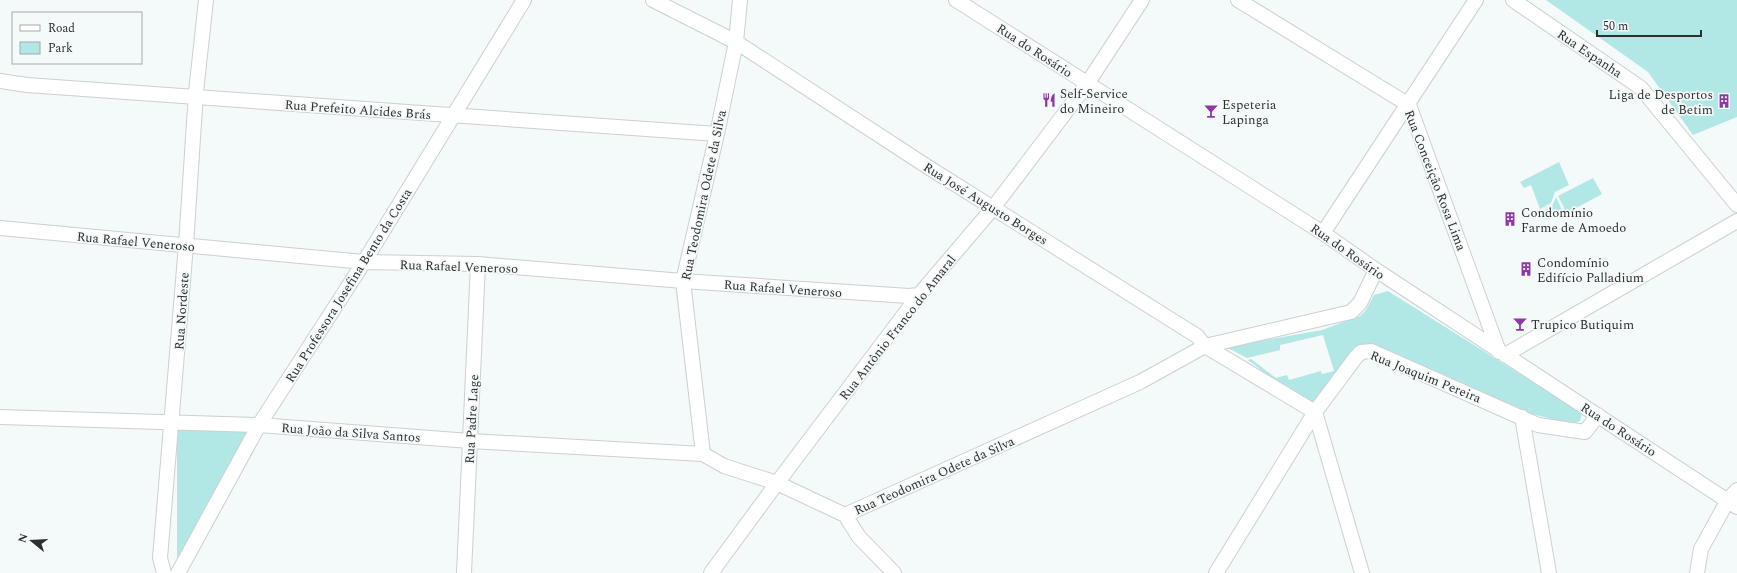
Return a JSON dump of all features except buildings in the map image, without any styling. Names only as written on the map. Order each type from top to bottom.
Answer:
[{"type":"street","name":"Rua Nordeste","points":[[164,573],[160,558],[173,423],[196,97],[206,0]]},
{"type":"street","name":"Rua Professora Josefina Bento da Costa","points":[[178,573],[260,425],[364,262],[524,0]]},
{"type":"street","name":"Rua José Augusto Borges","points":[[653,0],[736,42],[993,208],[1197,336],[1205,346],[1314,412]]},
{"type":"street","name":"Rua Teodomira Odete da Silva","points":[[740,0],[736,42],[717,134],[683,281],[703,454],[724,466],[777,483],[845,515],[1140,382],[1205,346],[1351,312],[1360,303],[1376,270]]},
{"type":"street","name":"Rua do Rosário","points":[[956,0],[1323,233],[1376,270],[1598,415],[1734,499]]},
{"type":"street","name":"Rua Antônio Franco do Amaral","points":[[711,573],[919,295],[993,208],[1087,84],[1142,0]]},
{"type":"street","name":"Rua Conceição Rosa Lima","points":[[1238,0],[1409,105],[1502,353]]},
{"type":"street","points":[[1323,233],[1409,105],[1476,0]]},
{"type":"street","name":"Rua Espanha","points":[[1512,0],[1641,88],[1737,205]]},
{"type":"street","name":"Rua Prefeito Alcides Brás","points":[[0,81],[26,85],[717,134]]},
{"type":"street","points":[[1502,353],[1737,221]]},
{"type":"street","name":"Rua Rafael Veneroso","points":[[0,228],[364,262],[478,264],[683,281],[909,296],[919,295]]},
{"type":"street","name":"Rua Padre Lage","points":[[464,573],[478,264]]},
{"type":"street","name":"Rua Joaquim Pereira","points":[[1216,573],[1314,412],[1361,352],[1371,351],[1538,425],[1584,432],[1598,415]]},
{"type":"street","points":[[1314,412],[1362,573]]},
{"type":"street","name":"Rua João da Silva Santos","points":[[0,417],[260,425],[470,441],[703,454]]},
{"type":"street","points":[[1522,417],[1549,573]]},
{"type":"street","points":[[1697,573],[1701,549],[1734,499]]},
{"type":"street","points":[[845,515],[859,537],[894,573]]},
{"type":"green space","points":[[1546,0],[1737,0],[1737,117],[1693,135],[1648,72]]},
{"type":"green space","points":[[1559,162],[1569,185],[1555,192],[1551,203],[1540,209],[1531,185],[1524,188],[1520,182]]},
{"type":"green space","points":[[1593,178],[1602,194],[1567,213],[1558,196]]},
{"type":"green space","points":[[1556,197],[1563,212],[1546,220],[1542,211],[1552,206]]},
{"type":"green space","points":[[1388,291],[1582,413],[1580,421],[1572,424],[1532,414],[1373,346],[1313,410],[1248,360],[1251,359],[1276,378],[1287,375],[1289,380],[1321,371],[1322,374],[1334,371],[1323,335],[1280,345],[1280,350],[1247,358],[1226,347],[1322,330],[1360,316],[1366,310],[1374,295]]},
{"type":"green space","points":[[177,428],[248,431],[177,561]]},
{"type":"place","name":"Self-Service do Mineiro","points":[[1049,100]]},
{"type":"place","name":"Liga de Desportos de Betim","points":[[1724,101]]},
{"type":"place","name":"Espeteria Lapinga","points":[[1211,111]]},
{"type":"place","name":"Condomínio Farme de Amoedo","points":[[1510,219]]},
{"type":"place","name":"Condomínio Edifício Palladium","points":[[1526,269]]},
{"type":"place","name":"Trupico Butiquim","points":[[1520,324]]}]
